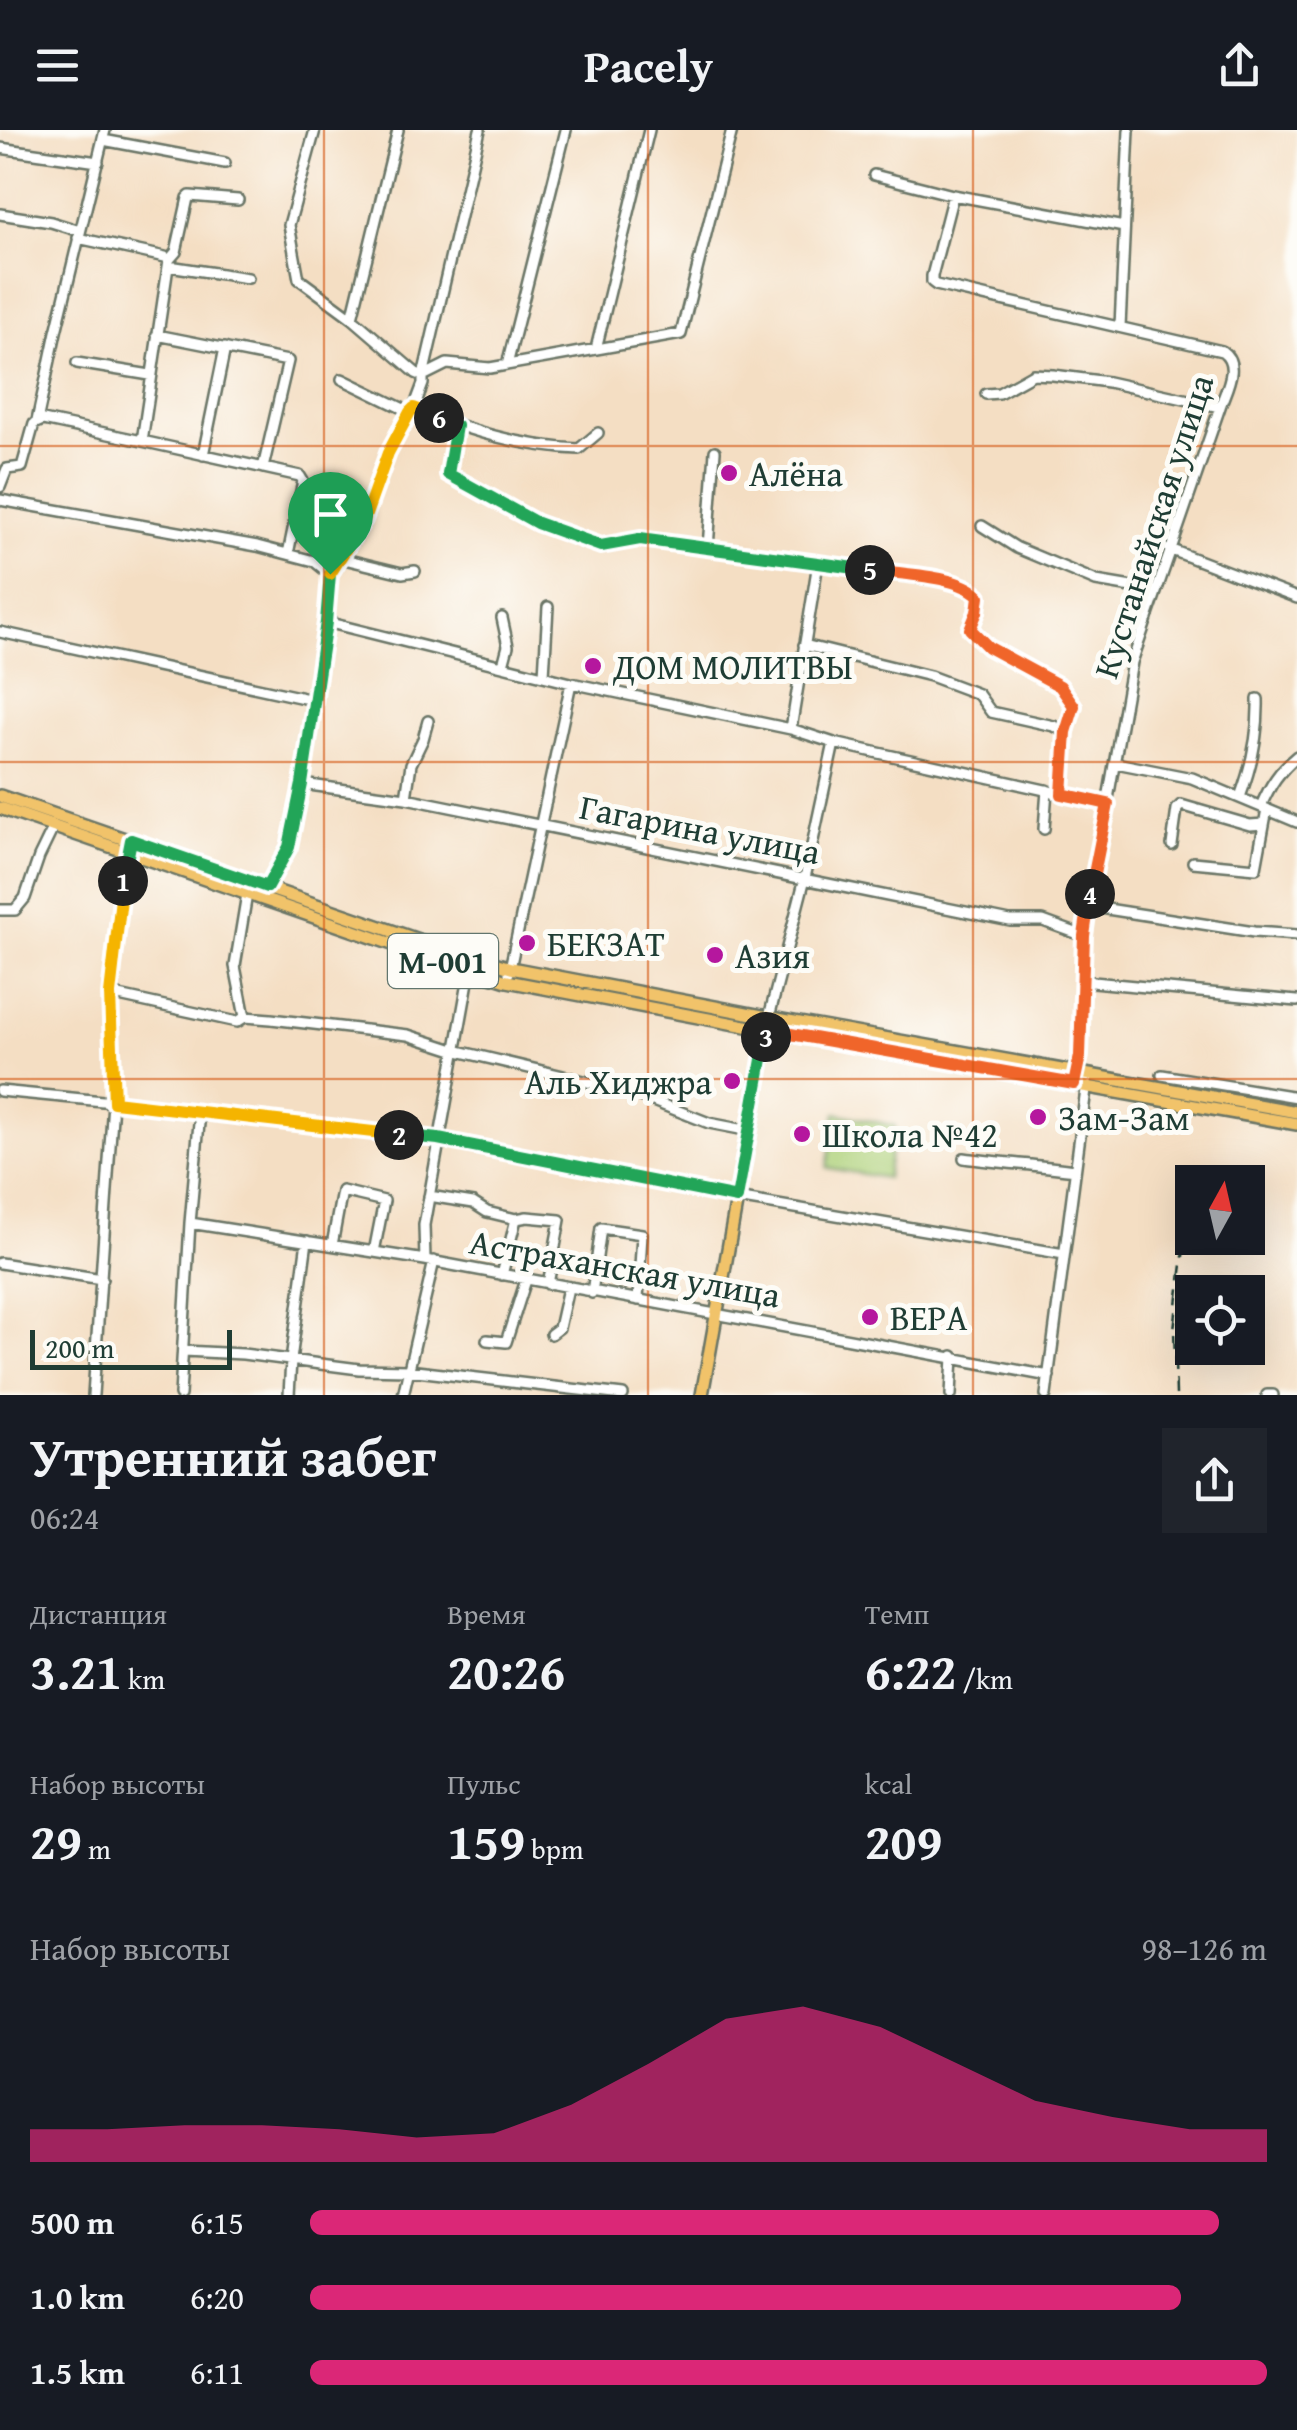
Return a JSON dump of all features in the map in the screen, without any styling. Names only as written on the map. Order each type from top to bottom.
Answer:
[{"type":"main road","name":"M-001","points":[[0,796],[247,894],[509,975],[1081,1079],[1297,1112]]},
{"type":"main road","name":"M-001","points":[[0,808],[267,887],[472,964]]},
{"type":"main road","points":[[702,1395],[768,1024]]},
{"type":"main road","name":"M-001","points":[[1081,1079],[1297,1124]]},
{"type":"street","points":[[314,130],[289,226],[299,279],[423,376],[446,364],[490,368],[682,334],[731,130]]},
{"type":"street","points":[[352,318],[398,130]]},
{"type":"street","points":[[267,887],[289,847],[302,784],[330,574],[364,520],[388,453],[423,384],[480,130]]},
{"type":"street","points":[[507,365],[566,130]]},
{"type":"street","points":[[596,349],[649,130]]},
{"type":"street","points":[[952,195],[932,282],[1120,326],[1129,130]]},
{"type":"street","points":[[0,486],[7,468],[22,467],[37,420],[104,135],[224,163]]},
{"type":"street","points":[[0,148],[98,162]]},
{"type":"street","points":[[874,175],[952,195],[1124,228]]},
{"type":"street","points":[[142,442],[169,263],[176,252],[188,198],[238,200]]},
{"type":"street","points":[[0,214],[51,222],[79,234],[165,257],[169,263],[248,278]]},
{"type":"street","name":"Кустанайская улица","points":[[1081,1079],[1084,936],[1132,662],[1232,364],[1222,351],[1120,326]]},
{"type":"street","points":[[158,335],[288,361],[264,468]]},
{"type":"street","points":[[203,455],[225,348]]},
{"type":"street","points":[[77,363],[150,375]]},
{"type":"street","points":[[986,394],[999,393],[1033,374],[1053,375],[1108,382],[1220,407]]},
{"type":"street","points":[[342,379],[456,426],[554,449],[579,449],[598,433]]},
{"type":"street","points":[[37,420],[300,476],[303,481],[288,554]]},
{"type":"street","points":[[456,426],[448,474],[537,523],[601,546],[640,539],[949,581],[974,590],[979,596],[970,629],[988,647],[1060,686],[1074,706],[1066,732],[1062,794]]},
{"type":"street","points":[[708,548],[714,451]]},
{"type":"street","points":[[0,500],[257,546],[314,562],[330,574]]},
{"type":"street","points":[[982,526],[1017,548],[1096,581],[1155,591]]},
{"type":"street","points":[[1169,549],[1297,598]]},
{"type":"street","points":[[340,558],[402,573],[415,571]]},
{"type":"street","points":[[791,729],[818,563]]},
{"type":"street","points":[[544,675],[548,607]]},
{"type":"street","points":[[502,618],[508,646],[504,665]]},
{"type":"street","points":[[326,622],[1108,804]]},
{"type":"street","points":[[0,632],[314,700]]},
{"type":"street","points":[[804,646],[930,676],[978,694],[991,712],[1066,732]]},
{"type":"street","points":[[509,975],[572,682]]},
{"type":"street","points":[[1240,798],[1252,768],[1258,699]]},
{"type":"street","points":[[406,798],[411,764],[428,721]]},
{"type":"street","points":[[768,1024],[834,742]]},
{"type":"street","points":[[1192,862],[1256,868],[1264,808],[1274,778],[1297,756]]},
{"type":"street","points":[[1116,763],[1192,778],[1297,822]]},
{"type":"street","name":"Гагарина улица","points":[[302,784],[406,798],[1010,921],[1043,921],[1084,936]]},
{"type":"street","points":[[1044,829],[1047,790]]},
{"type":"street","points":[[1172,845],[1177,809],[1181,805],[1250,825],[1264,824]]},
{"type":"street","points":[[0,910],[15,910],[25,898],[54,826]]},
{"type":"street","points":[[94,1395],[102,1279],[110,994],[130,846]]},
{"type":"street","points":[[245,1018],[235,966],[247,894]]},
{"type":"street","points":[[1088,906],[1297,935]]},
{"type":"street","points":[[403,1395],[430,1261],[424,1225],[428,1196],[472,964]]},
{"type":"street","points":[[1082,981],[1297,1001]]},
{"type":"street","points":[[110,994],[237,1022],[245,1018],[408,1034],[454,1050],[630,1092],[709,1123],[750,1131]]},
{"type":"street","points":[[1162,1074],[1297,1097]]},
{"type":"street","points":[[1046,1395],[1076,1170],[1081,1079]]},
{"type":"street","points":[[0,1091],[438,1139],[737,1198],[1064,1254]]},
{"type":"street","points":[[180,1395],[200,1112]]},
{"type":"street","points":[[964,1158],[1076,1170]]},
{"type":"street","points":[[332,1245],[342,1191],[384,1200],[374,1252]]},
{"type":"street","points":[[428,1196],[474,1203],[487,1212],[516,1219],[560,1220],[548,1284]]},
{"type":"street","points":[[502,1275],[516,1219]]},
{"type":"street","name":"Астраханская улица","points":[[190,1222],[430,1261],[1049,1376]]},
{"type":"street","points":[[592,1292],[601,1228],[642,1234],[638,1300]]},
{"type":"street","points":[[289,1395],[307,1241]]},
{"type":"street","points":[[0,1264],[102,1279]]},
{"type":"street","points":[[488,1340],[506,1342],[526,1280]]},
{"type":"street","points":[[551,1334],[560,1328],[568,1288]]},
{"type":"street","points":[[184,1352],[408,1370],[623,1395]]},
{"type":"street","points":[[951,1395],[953,1356]]},
{"type":"street","points":[[499,1395],[500,1381]]},
{"type":"green space","points":[[836,1113],[895,1126],[886,1178],[827,1168]]},
{"type":"railway","points":[[1176,1395],[1174,1329],[1183,1255]]},
{"type":"place","name":"Алёна","points":[[729,473]]},
{"type":"place","name":"ДОМ МОЛИТВЫ","points":[[593,666]]},
{"type":"place","name":"БЕКЗАТ","points":[[527,943]]},
{"type":"place","name":"Азия","points":[[715,955]]},
{"type":"place","name":"Аль Хиджра","points":[[732,1081]]},
{"type":"place","name":"Зам-Зам","points":[[1038,1117]]},
{"type":"place","name":"Школа №42","points":[[802,1134]]},
{"type":"place","name":"ВЕРА","points":[[870,1317]]},
{"type":"route","points":[[414,408],[456,426],[448,474],[537,523],[601,546],[640,539],[949,581],[974,590],[979,596],[970,629],[988,647],[1060,686],[1074,706],[1066,732],[1062,794],[1108,804],[1084,936],[1080,1056],[1074,1084],[768,1030],[737,1198],[438,1139],[114,1102],[110,994],[119,905],[131,840],[267,887],[289,847],[302,784],[330,574],[364,520],[388,453],[414,408]]}]
